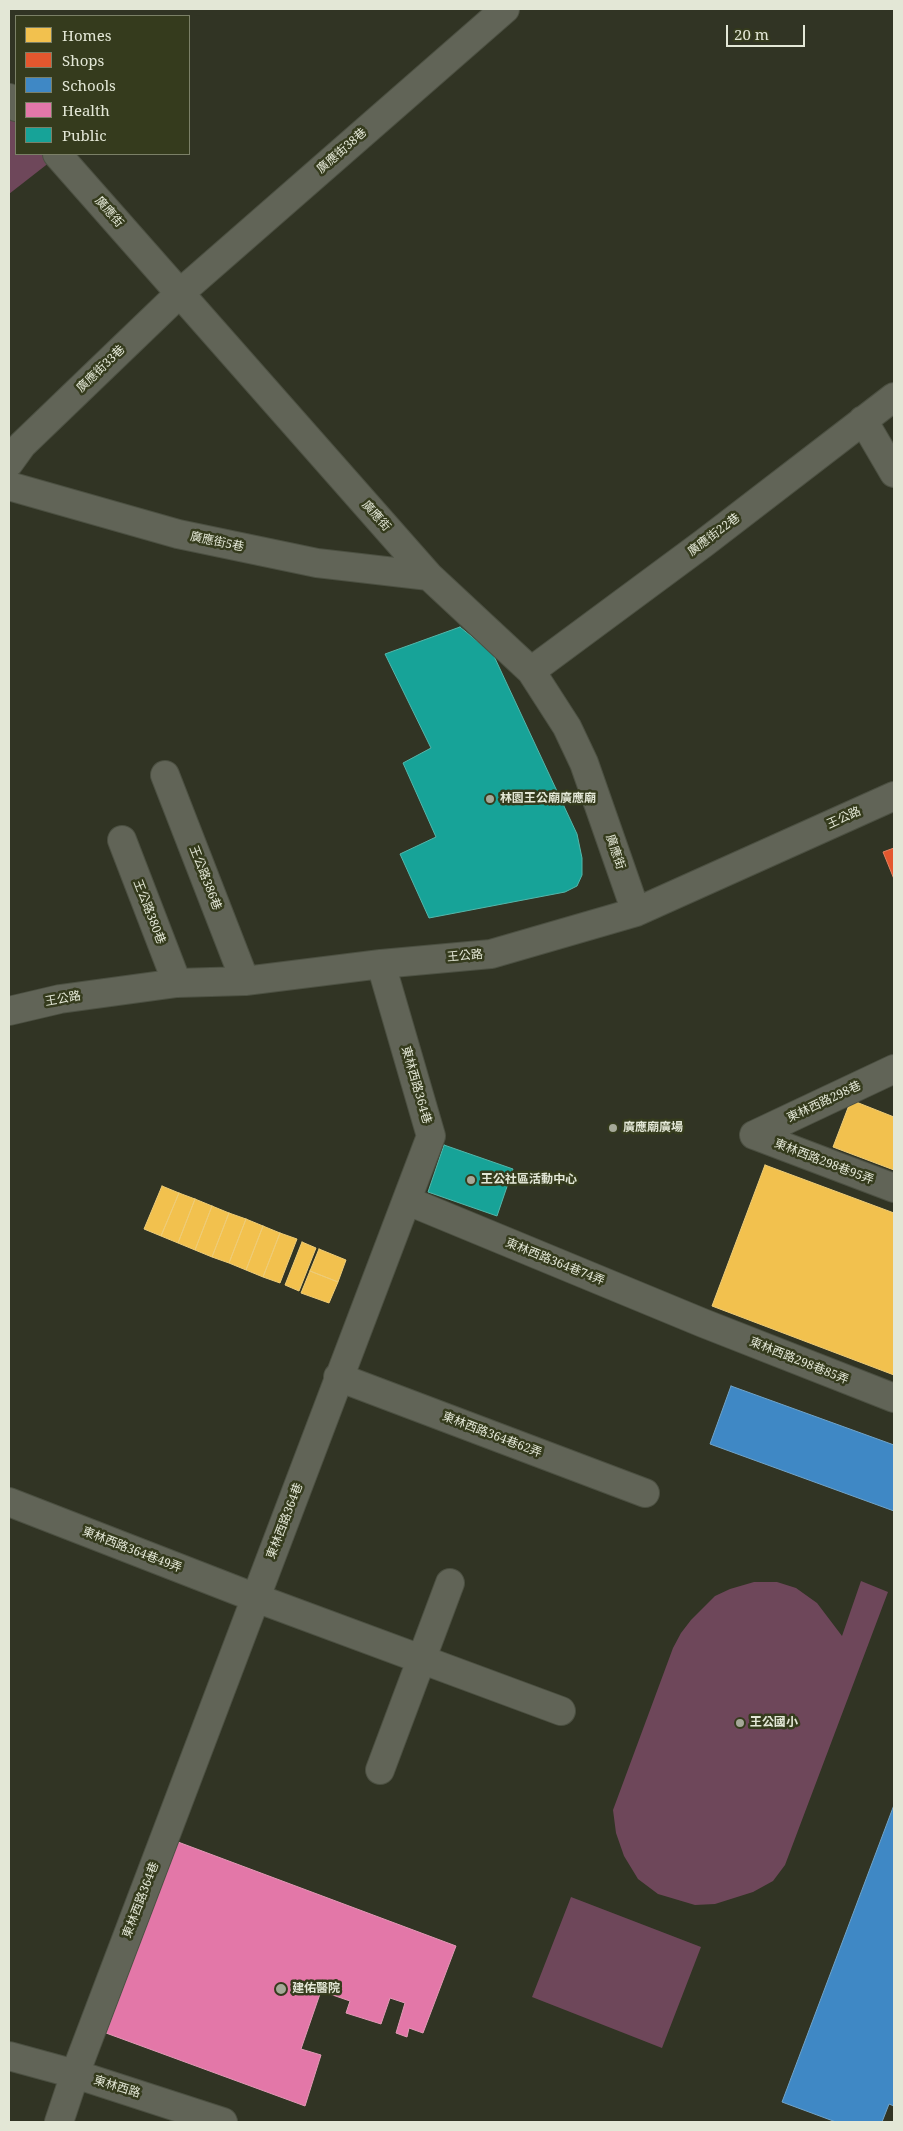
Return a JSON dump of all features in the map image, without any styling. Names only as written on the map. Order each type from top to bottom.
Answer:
[{"type":"street","name":"廣應街38巷","points":[[179,294],[505,9]]},
{"type":"street","name":"廣應街","points":[[58,155],[429,576],[531,671],[568,727],[584,762],[636,912]]},
{"type":"street","name":"廣應街33巷","points":[[13,446],[179,294]]},
{"type":"street","name":"廣應街22巷","points":[[531,671],[704,543],[894,397]]},
{"type":"street","points":[[862,420],[894,473]]},
{"type":"street","name":"廣應街5巷","points":[[9,486],[178,534],[317,562],[429,576]]},
{"type":"street","name":"王公路386巷","points":[[164,774],[245,981]]},
{"type":"street","name":"王公路","points":[[9,1011],[60,999],[176,983],[245,981],[382,964],[491,954],[636,912],[894,796]]},
{"type":"street","name":"王公路380巷","points":[[122,840],[176,983]]},
{"type":"street","name":"東林西路364巷","points":[[59,2122],[75,2074],[338,1377],[408,1201],[431,1136],[382,964]]},
{"type":"street","name":"東林西路298巷","points":[[754,1135],[894,1069]]},
{"type":"street","name":"東林西路298巷95弄","points":[[754,1135],[894,1188]]},
{"type":"street","name":"東林西路364巷74弄","points":[[408,1201],[703,1323]]},
{"type":"street","name":"東林西路298巷85弄","points":[[703,1323],[894,1398]]},
{"type":"street","name":"東林西路364巷62弄","points":[[338,1377],[645,1492]]},
{"type":"street","name":"東林西路364巷49弄","points":[[9,1502],[256,1598],[561,1710]]},
{"type":"street","points":[[380,1770],[450,1583]]},
{"type":"street","name":"東林西路","points":[[9,2056],[75,2074],[176,2115],[223,2122]]},
{"type":"shaded area","points":[[9,113],[15,121],[15,155],[44,155],[50,162],[9,194]]},
{"type":"shaded area","points":[[861,1581],[888,1592],[785,1865],[773,1881],[753,1892],[715,1904],[695,1905],[658,1894],[638,1879],[624,1856],[616,1833],[613,1810],[673,1648],[681,1633],[715,1596],[730,1589],[754,1582],[777,1582],[796,1588],[817,1603],[842,1636]]},
{"type":"shaded area","points":[[571,1897],[701,1947],[662,2048],[532,1997]]},
{"type":"building: Homes","points":[[851,1100],[894,1117],[894,1170],[833,1147]]},
{"type":"building: Homes","points":[[765,1165],[894,1213],[894,1375],[712,1306]]},
{"type":"building: Homes","points":[[162,1186],[179,1193],[161,1236],[144,1229]]},
{"type":"building: Homes","points":[[179,1193],[195,1199],[178,1243],[161,1236]]},
{"type":"building: Homes","points":[[195,1199],[212,1206],[195,1250],[178,1243]]},
{"type":"building: Homes","points":[[212,1206],[229,1213],[212,1257],[195,1250]]},
{"type":"building: Homes","points":[[229,1213],[246,1219],[229,1263],[212,1257]]},
{"type":"building: Homes","points":[[246,1219],[263,1226],[246,1270],[229,1263]]},
{"type":"building: Homes","points":[[263,1226],[280,1233],[263,1277],[246,1270]]},
{"type":"building: Homes","points":[[280,1233],[297,1239],[280,1283],[263,1277]]},
{"type":"building: Homes","points":[[302,1242],[316,1248],[299,1291],[285,1285]]},
{"type":"building: Homes","points":[[319,1249],[346,1260],[338,1282],[310,1271]]},
{"type":"building: Homes","points":[[310,1271],[338,1282],[329,1303],[301,1293]]},
{"type":"building: Shops","points":[[894,848],[894,879],[883,852]]},
{"type":"building: Schools","points":[[731,1386],[894,1445],[894,1511],[710,1444]]},
{"type":"building: Schools","points":[[894,1805],[894,2106],[889,2104],[882,2122],[836,2122],[782,2102]]},
{"type":"building: Health","name":"建佑醫院","points":[[178,1842],[456,1946],[423,2033],[409,2028],[407,2037],[396,2033],[405,2003],[390,1998],[381,2024],[346,2013],[350,2001],[321,1991],[301,2049],[321,2055],[305,2106],[106,2033]]},
{"type":"building: Public","name":"林園王公廟廣應廟","points":[[460,627],[493,654],[577,834],[582,858],[582,875],[577,886],[565,892],[429,918],[400,854],[436,837],[403,763],[431,748],[385,654]]},
{"type":"building: Public","name":"王公社區活動中心","points":[[444,1145],[513,1169],[497,1216],[428,1192]]},
{"type":"place","name":"林園王公廟廣應廟","points":[[490,799]]},
{"type":"place","name":"廣應廟廣場","points":[[613,1128]]},
{"type":"place","name":"王公社區活動中心","points":[[471,1180]]},
{"type":"place","name":"王公國小","points":[[740,1723]]},
{"type":"place","name":"建佑醫院","points":[[281,1989]]}]
